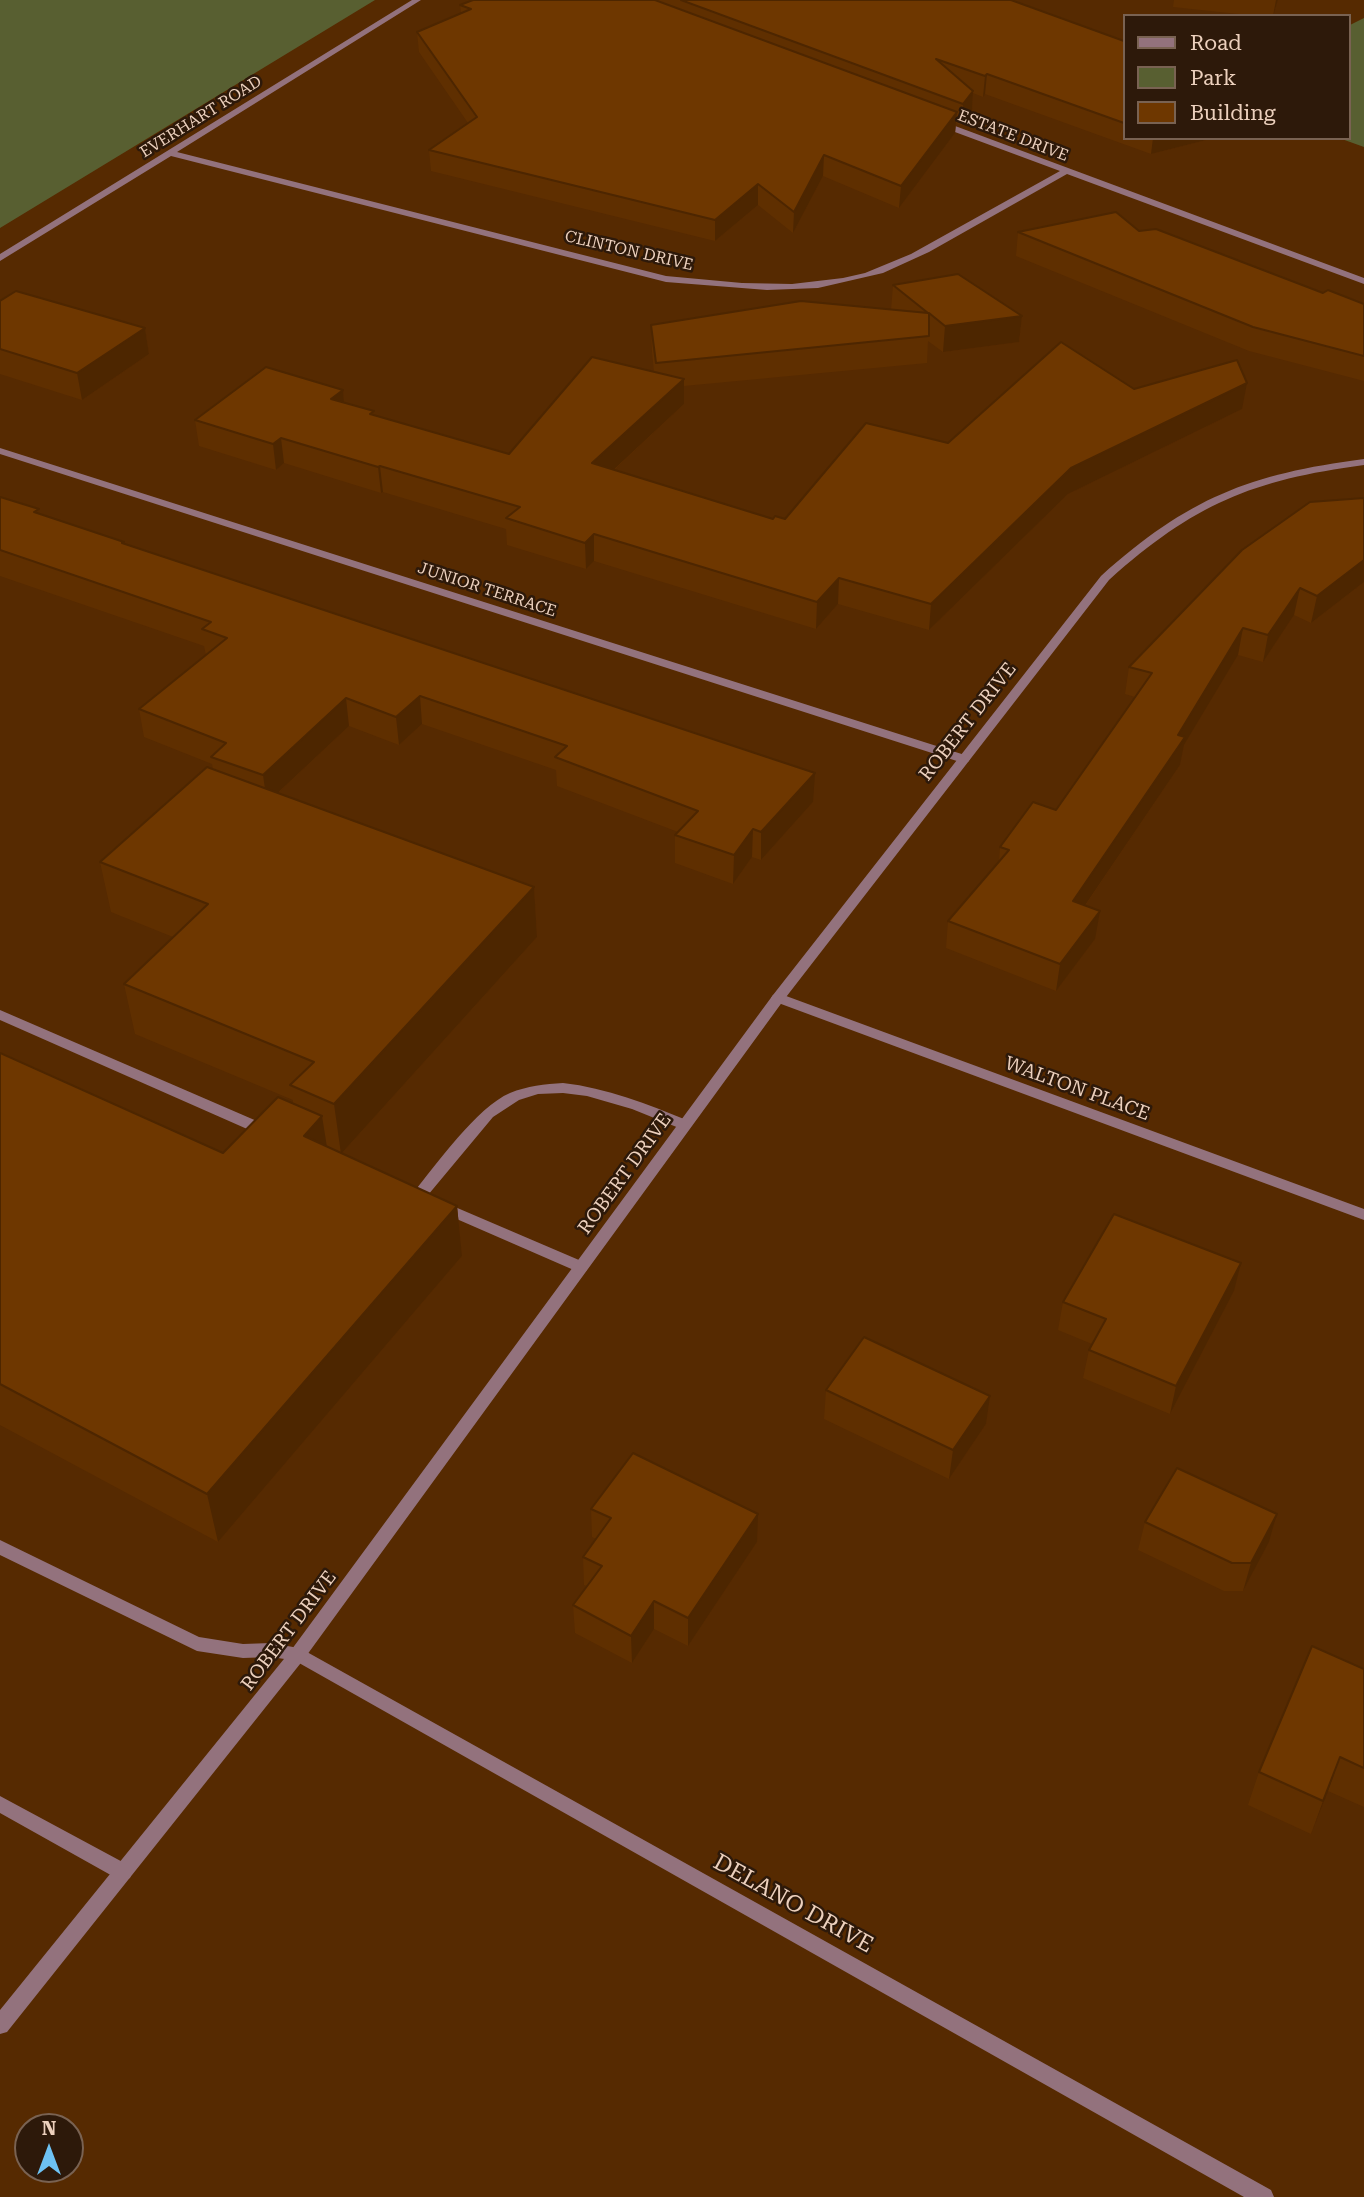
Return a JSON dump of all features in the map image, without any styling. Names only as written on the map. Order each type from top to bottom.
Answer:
[{"type":"street","name":"EVERHART ROAD","points":[[0,258],[418,0]]},
{"type":"street","name":"ESTATE DRIVE","points":[[924,117],[1364,281]]},
{"type":"street","name":"CLINTON DRIVE","points":[[169,153],[666,279],[719,285],[776,287],[822,285],[867,275],[904,262],[1066,171]]},
{"type":"street","name":"JUNIOR TERRACE","points":[[0,451],[964,759]]},
{"type":"street","name":"ROBERT DRIVE","points":[[0,2025],[298,1654],[778,998],[1105,578],[1176,519],[1232,491],[1278,476],[1364,462]]},
{"type":"street","name":"WALTON PLACE","points":[[778,998],[1364,1215]]},
{"type":"street","points":[[0,1015],[280,1137]]},
{"type":"street","points":[[581,1267],[412,1194],[490,1111],[514,1097],[554,1086],[585,1089],[684,1125]]},
{"type":"street","points":[[0,1547],[74,1586],[197,1644],[243,1651],[271,1650],[298,1654]]},
{"type":"street","name":"DELANO DRIVE","points":[[298,1654],[1264,2197]]},
{"type":"street","points":[[1,1807],[123,1872]]},
{"type":"green space","points":[[0,0],[375,0],[0,228]]},
{"type":"green space","points":[[1364,18],[1364,147],[1345,140],[1350,140],[1350,25]]},
{"type":"building","points":[[473,0],[655,0],[957,112],[901,186],[824,155],[794,212],[758,184],[715,220],[429,150],[477,117],[417,32],[471,9],[460,5]]},
{"type":"building","points":[[681,0],[1011,0],[1122,40],[1122,122],[987,74],[985,76],[936,59],[973,91],[963,104]]},
{"type":"building","points":[[1116,212],[1139,231],[1156,229],[1323,293],[1328,290],[1364,304],[1364,356],[1253,327],[1018,232]]},
{"type":"building","points":[[958,274],[1022,316],[945,326],[929,313],[929,336],[656,363],[651,325],[801,301],[928,313],[893,285]]},
{"type":"building","points":[[16,291],[145,328],[77,373],[0,349],[0,301]]},
{"type":"building","points":[[1061,342],[1134,389],[1237,360],[1247,383],[1071,468],[931,604],[839,578],[817,602],[594,534],[585,543],[506,518],[520,507],[281,438],[273,444],[195,420],[266,367],[343,390],[331,399],[374,411],[370,414],[509,454],[592,357],[684,379],[592,463],[773,519],[775,516],[785,519],[866,423],[948,443]]},
{"type":"building","points":[[0,497],[39,509],[34,512],[124,542],[122,543],[815,773],[761,832],[753,829],[734,855],[675,835],[698,811],[555,757],[567,746],[420,696],[396,717],[346,698],[263,775],[211,757],[226,743],[139,709],[227,638],[202,629],[211,622],[0,550]]},
{"type":"building","points":[[1364,498],[1364,560],[1317,596],[1300,588],[1268,635],[1243,628],[1178,735],[1185,737],[1073,901],[1100,911],[1060,964],[948,921],[1009,850],[1000,847],[1033,802],[1056,810],[1152,673],[1129,667],[1242,550],[1310,502]]},
{"type":"building","points":[[207,767],[534,887],[334,1104],[290,1085],[314,1062],[124,984],[208,904],[100,862]]},
{"type":"building","points":[[0,1053],[223,1153],[278,1097],[322,1116],[304,1136],[457,1206],[207,1494],[0,1384]]},
{"type":"building","points":[[1114,1214],[1241,1263],[1176,1386],[1089,1350],[1106,1319],[1063,1302]]},
{"type":"building","points":[[864,1337],[990,1396],[953,1450],[826,1390]]},
{"type":"building","points":[[633,1453],[758,1514],[688,1618],[654,1601],[631,1636],[573,1605],[602,1566],[583,1557],[611,1518],[591,1509]]},
{"type":"building","points":[[1177,1468],[1277,1514],[1251,1563],[1232,1563],[1145,1522]]},
{"type":"building","points":[[1312,1646],[1364,1669],[1364,1768],[1340,1757],[1323,1801],[1259,1772]]}]
